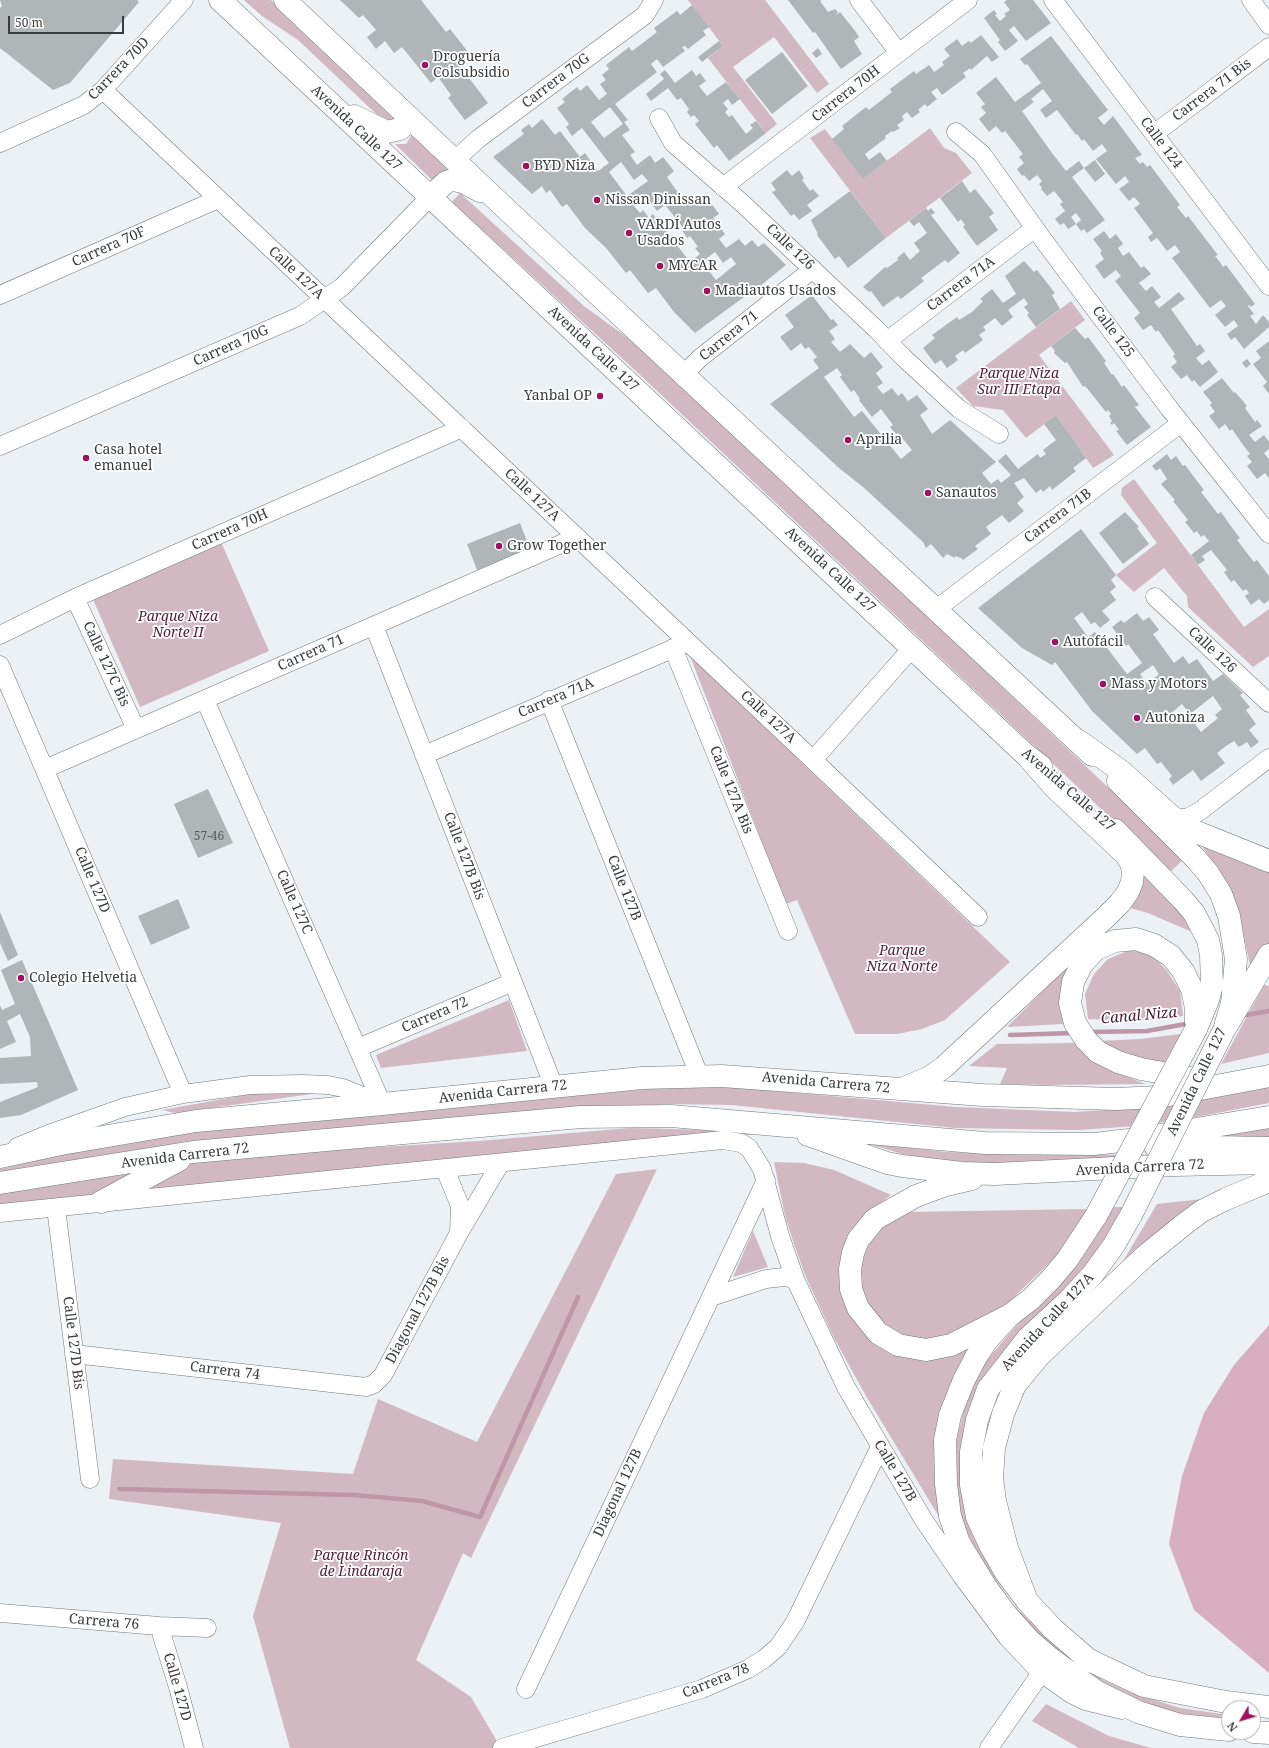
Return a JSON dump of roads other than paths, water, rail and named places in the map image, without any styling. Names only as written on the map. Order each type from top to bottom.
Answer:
[{"type":"main road","name":"Avenida Calle 127","points":[[220,0],[1026,755],[1062,783],[1116,832],[1183,900],[1198,920],[1208,940],[1212,963],[1212,985],[1208,1000],[1196,1029],[1096,1216]]},
{"type":"main road","name":"Avenida Calle 127","points":[[285,0],[935,610],[1080,741],[1208,873],[1221,894],[1229,916],[1235,944],[1236,970],[1232,1003],[1224,1030],[1131,1215]]},
{"type":"main road","points":[[331,104],[387,132],[400,130],[410,118]]},
{"type":"main road","points":[[430,197],[446,182],[453,180],[464,182],[504,207]]},
{"type":"main road","points":[[1080,741],[1121,771],[1172,817],[1194,831],[1259,853],[1269,861]]},
{"type":"main road","points":[[900,1089],[917,1083],[944,1067],[1107,916],[1120,903],[1128,892],[1132,882],[1133,871],[1131,863],[1126,855],[1055,788],[1026,755]]},
{"type":"main road","points":[[1196,1029],[1196,1008],[1192,988],[1183,971],[1171,956],[1154,945],[1136,939],[1115,941],[1096,949],[1082,964],[1073,982],[1070,1003],[1075,1023],[1086,1040],[1098,1052],[1118,1062],[1141,1069],[1228,1085]]},
{"type":"main road","points":[[1224,1030],[1269,954]]},
{"type":"main road","name":"Avenida Carrera 72","points":[[0,1156],[196,1121],[615,1080],[699,1075],[780,1079],[983,1095],[1116,1099],[1158,1097],[1228,1085],[1269,1076]]},
{"type":"main road","name":"Avenida Carrera 72","points":[[0,1183],[193,1152],[582,1117],[671,1116],[985,1143],[1094,1144],[1129,1140],[1269,1117]]},
{"type":"main road","name":"Avenida Carrera 72","points":[[778,1125],[874,1159],[902,1166],[962,1173],[995,1174],[1269,1162]]},
{"type":"main road","points":[[1094,1144],[1269,1148]]},
{"type":"main road","points":[[101,1202],[193,1152]]},
{"type":"main road","points":[[995,1174],[946,1185],[924,1193],[898,1204],[875,1218],[858,1240],[853,1253],[850,1269],[851,1289],[858,1308],[878,1333],[898,1345],[926,1350],[951,1345],[1010,1315]]},
{"type":"main road","points":[[1027,1601],[1007,1548],[994,1501],[992,1478],[994,1448],[1003,1414],[1015,1385],[1040,1355],[1145,1256],[1187,1222],[1202,1211],[1226,1198],[1269,1181]]},
{"type":"main road","name":"Avenida Calle 127A","points":[[1131,1215],[1114,1245],[1093,1274],[1069,1300],[1028,1338],[988,1389],[977,1420],[971,1458],[971,1485],[977,1517],[990,1545],[1006,1573],[1027,1601],[1067,1642],[1089,1660],[1112,1672],[1151,1687],[1226,1702],[1269,1707]]},
{"type":"main road","name":"Avenida Calle 127A","points":[[1096,1216],[1067,1260],[1031,1299],[1010,1315],[997,1328],[976,1357],[950,1415],[945,1440],[945,1461],[950,1516],[959,1542],[972,1565],[1006,1613],[1030,1642],[1063,1668],[1091,1688],[1118,1704],[1138,1712],[1180,1725],[1221,1729]]},
{"type":"street","name":"Carrera 70D","points":[[0,143],[84,105],[103,90],[184,0]]},
{"type":"street","name":"Carrera 70G","points":[[455,160],[478,139],[645,16],[654,0]]},
{"type":"street","points":[[859,0],[899,53]]},
{"type":"street","name":"Carrera 70H","points":[[723,186],[968,0]]},
{"type":"street","name":"Calle 124","points":[[1053,0],[1269,286]]},
{"type":"street","points":[[1251,0],[1269,25]]},
{"type":"street","name":"Carrera 71 Bis","points":[[1154,134],[1269,47]]},
{"type":"street","name":"Calle 127A","points":[[103,90],[577,537],[681,645],[814,760],[978,917]]},
{"type":"street","name":"Calle 126","points":[[659,118],[673,143],[723,186],[813,269],[959,408],[999,434]]},
{"type":"street","name":"Calle 125","points":[[956,132],[982,154],[1035,228],[1181,423],[1269,534]]},
{"type":"street","name":"Carrera 70G","points":[[0,446],[300,316],[326,300],[342,287],[430,197]]},
{"type":"street","name":"Carrera 70F","points":[[0,295],[218,199]]},
{"type":"street","name":"Carrera 71A","points":[[888,340],[1035,228]]},
{"type":"street","name":"Carrera 71","points":[[684,374],[700,358],[813,269]]},
{"type":"street","name":"Carrera 71B","points":[[935,610],[1181,423]]},
{"type":"street","name":"Carrera 70H","points":[[0,635],[75,598],[462,428]]},
{"type":"street","name":"Carrera 71","points":[[45,769],[577,537]]},
{"type":"street","name":"Calle 126","points":[[1155,597],[1269,703]]},
{"type":"street","name":"Calle 127C Bis","points":[[75,598],[136,729]]},
{"type":"street","name":"Calle 127B Bis","points":[[374,626],[554,1087]]},
{"type":"street","name":"Carrera 71A","points":[[424,755],[549,700],[681,645]]},
{"type":"street","name":"Calle 127A Bis","points":[[681,645],[788,931]]},
{"type":"street","points":[[814,760],[912,648]]},
{"type":"street","name":"Calle 127D","points":[[0,665],[183,1094]]},
{"type":"street","name":"Calle 127C","points":[[205,700],[382,1104]]},
{"type":"street","name":"Calle 127B","points":[[549,700],[699,1075]]},
{"type":"street","points":[[1172,817],[1187,818],[1200,811],[1269,758]]},
{"type":"street","name":"Carrera 72","points":[[358,1048],[513,982]]},
{"type":"street","name":"Avenida Carrera 72","points":[[0,1156],[46,1135],[95,1116],[125,1107],[183,1094],[250,1086],[314,1084],[343,1088],[382,1104]]},
{"type":"street","name":"Calle 127B","points":[[500,1164],[723,1140],[733,1140],[749,1148],[759,1163],[766,1180],[780,1236],[795,1279],[846,1387],[923,1519],[961,1576],[1007,1637],[1041,1673],[1060,1687],[1085,1701],[1109,1708],[1138,1712]]},
{"type":"street","points":[[0,1213],[500,1164]]},
{"type":"street","name":"Diagonal 127B Bis","points":[[374,1384],[383,1375],[459,1233],[500,1164]]},
{"type":"street","points":[[445,1169],[460,1206],[459,1233]]},
{"type":"street","name":"Diagonal 127B","points":[[526,1689],[766,1180]]},
{"type":"street","name":"Calle 127D Bis","points":[[56,1208],[90,1479]]},
{"type":"street","points":[[711,1297],[766,1279],[784,1277],[795,1279]]},
{"type":"street","name":"Carrera 74","points":[[74,1354],[366,1387],[374,1384]]},
{"type":"street","name":"Carrera 78","points":[[502,1748],[702,1689],[748,1669],[764,1659],[778,1647],[795,1622],[880,1447]]},
{"type":"street","name":"Carrera 76","points":[[0,1613],[158,1626],[207,1628]]},
{"type":"street","name":"Calle 127D","points":[[158,1626],[178,1687],[194,1748]]},
{"type":"street","points":[[989,1748],[1041,1673]]},
{"type":"waterway","name":"Canal Niza","points":[[1240,1016],[1269,1011]]},
{"type":"waterway","name":"Canal Niza","points":[[1089,1032],[1147,1031],[1191,1023]]},
{"type":"waterway","name":"Canal Niza","points":[[1010,1035],[1074,1033]]},
{"type":"waterway","points":[[119,1489],[354,1495],[422,1501],[480,1517],[578,1297]]},
{"type":"place","name":"Droguería Colsubsidio","points":[[425,65]]},
{"type":"place","name":"BYD Niza","points":[[526,166]]},
{"type":"place","name":"Nissan Dinissan","points":[[597,200]]},
{"type":"place","name":"VARDÍ Autos Usados","points":[[629,233]]},
{"type":"place","name":"MYCAR","points":[[660,266]]},
{"type":"place","name":"Madiautos Usados","points":[[707,291]]},
{"type":"place","name":"Yanbal OP","points":[[600,396]]},
{"type":"place","name":"Aprilia","points":[[848,440]]},
{"type":"place","name":"Casa hotel emanuel","points":[[86,458]]},
{"type":"place","name":"Sanautos","points":[[928,493]]},
{"type":"place","name":"Grow Together","points":[[499,546]]},
{"type":"place","name":"Autofácil","points":[[1055,642]]},
{"type":"place","name":"Mass y Motors","points":[[1103,684]]},
{"type":"place","name":"Autoniza","points":[[1137,718]]},
{"type":"place","name":"Colegio Helvetia","points":[[21,978]]},
{"type":"park label","name":"Parque Niza Sur III Etapa","points":[[1019,382]]},
{"type":"park label","name":"Parque Niza Norte II","points":[[178,626]]},
{"type":"park label","name":"Parque Niza Norte","points":[[902,960]]},
{"type":"park label","name":"Parque Rincón de Lindaraja","points":[[361,1564]]}]
